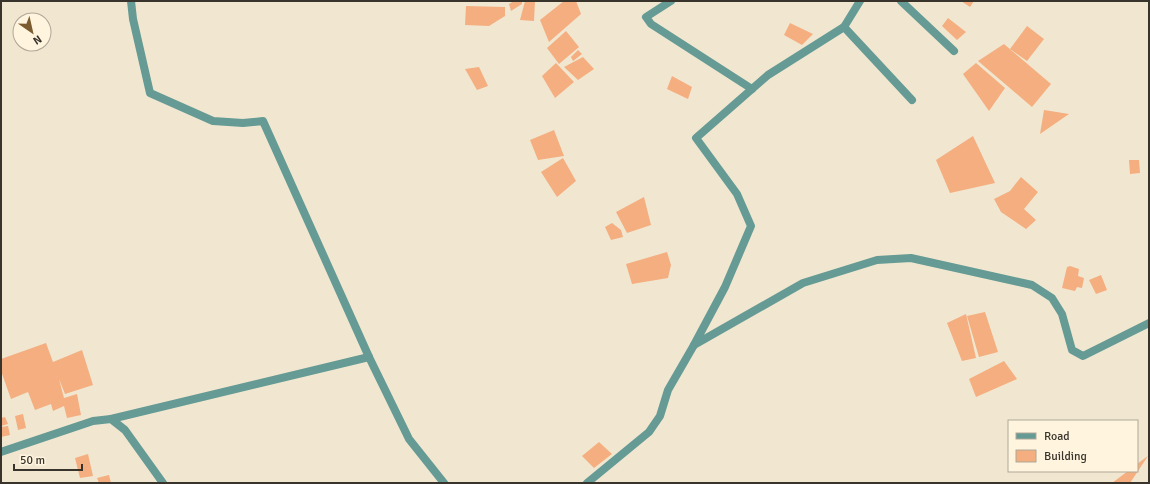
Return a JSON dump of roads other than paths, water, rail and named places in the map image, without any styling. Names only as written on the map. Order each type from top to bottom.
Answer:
[{"type":"street","points":[[131,1],[133,18],[150,93],[213,121],[243,123],[263,120],[369,357],[409,438],[444,483]]},
{"type":"street","points":[[671,1],[646,17],[651,24],[752,89]]},
{"type":"street","points":[[588,483],[649,432],[660,416],[668,390],[726,287],[751,226],[737,194],[696,138],[768,75],[844,26],[860,1]]},
{"type":"street","points":[[901,1],[954,50]]},
{"type":"street","points":[[844,26],[912,100]]},
{"type":"street","points":[[694,345],[804,283],[877,260],[911,258],[1032,285],[1052,298],[1062,314],[1072,350],[1083,356],[1149,323]]},
{"type":"street","points":[[1,452],[93,421],[111,419],[369,357]]},
{"type":"street","points":[[111,419],[125,430],[163,483]]}]
